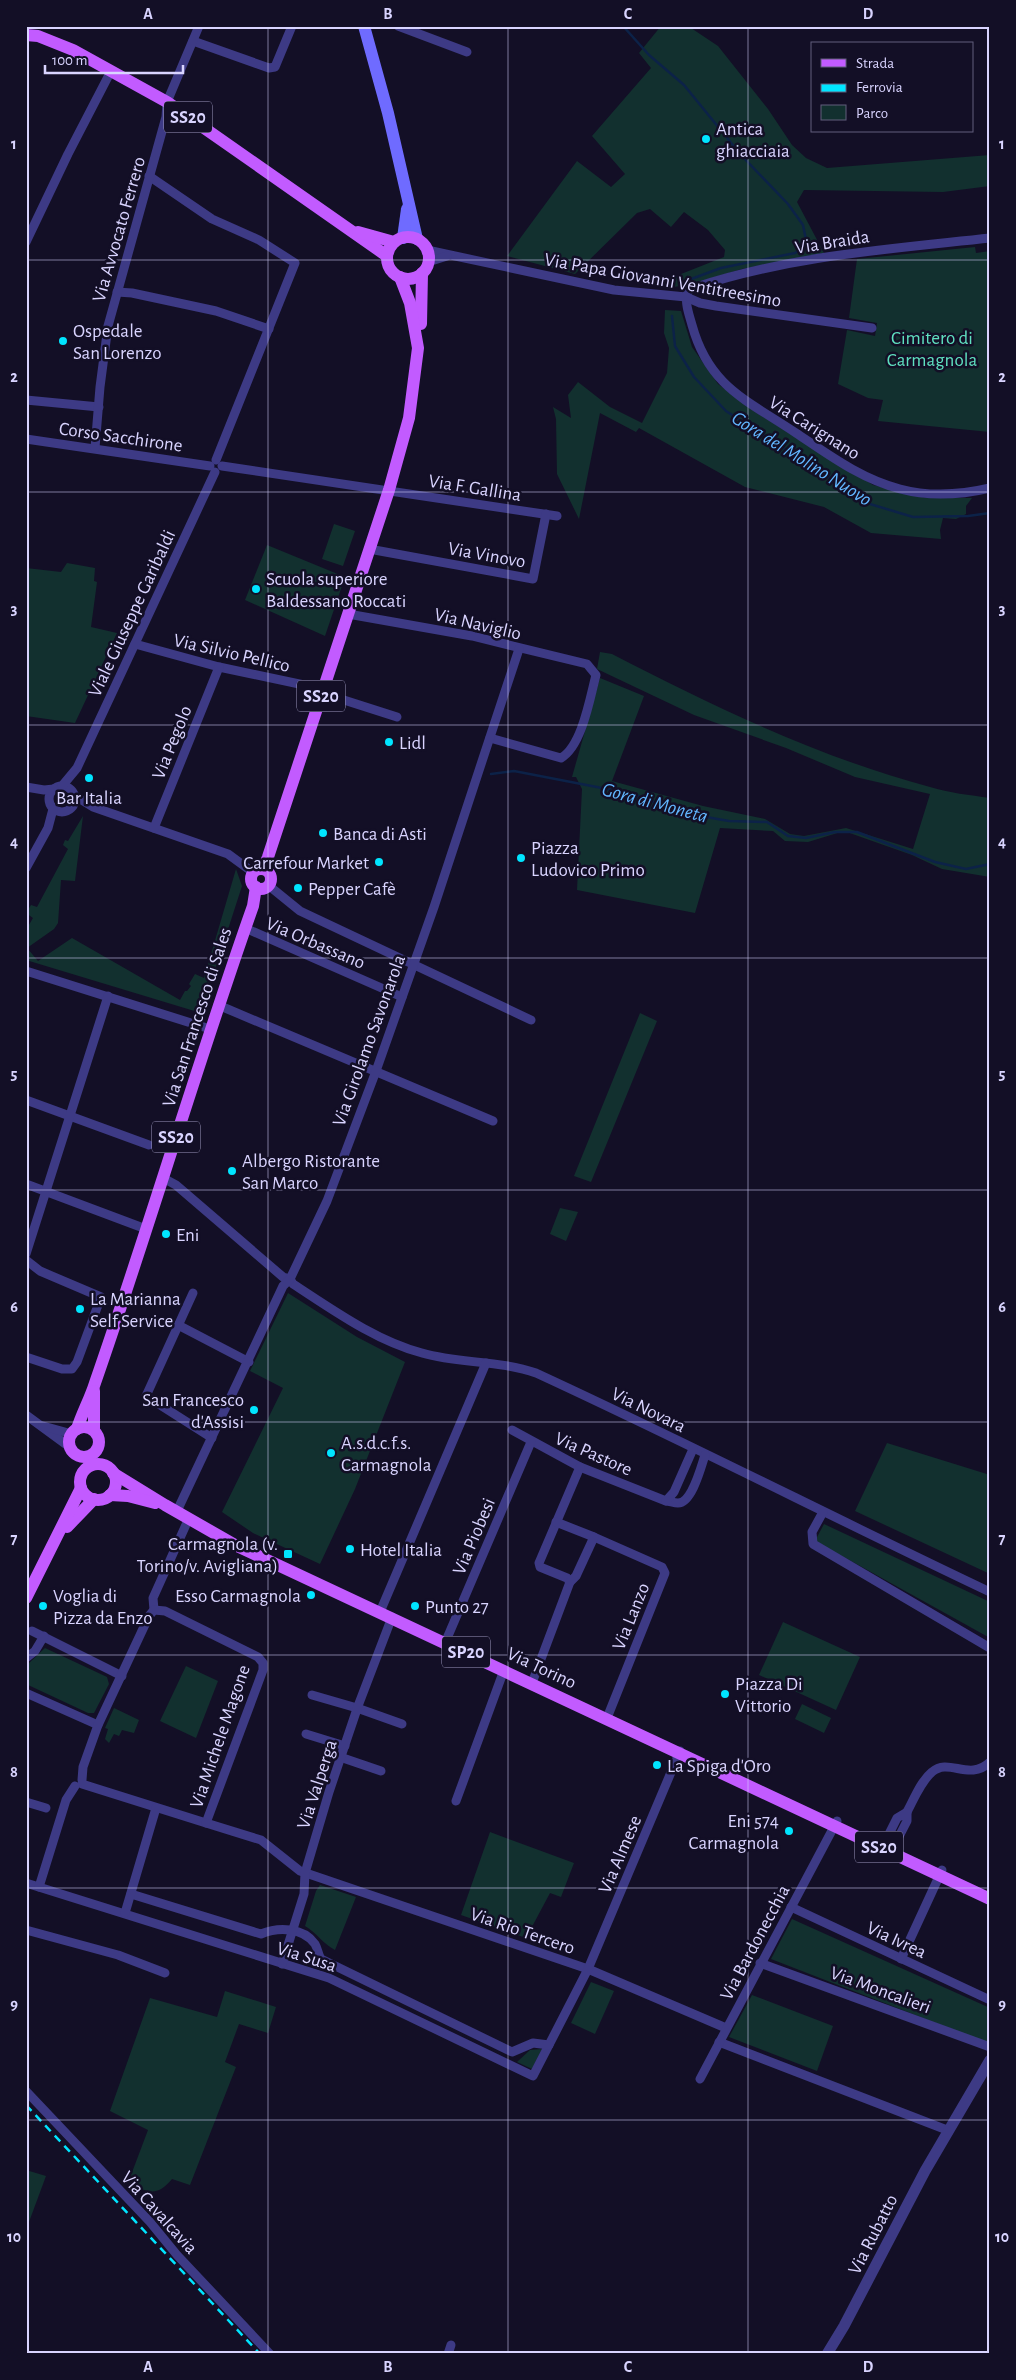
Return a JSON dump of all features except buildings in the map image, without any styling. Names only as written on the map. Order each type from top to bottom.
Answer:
[{"type":"main road","points":[[339,221],[387,256],[390,269],[400,277],[412,278],[426,262],[417,239],[406,199],[388,112],[364,26]]},
{"type":"main road","name":"SS20","points":[[26,35],[55,42],[167,102],[339,221]]},
{"type":"main road","points":[[387,256],[398,240],[407,220],[406,199]]},
{"type":"main road","points":[[339,221],[359,232],[398,240],[417,239]]},
{"type":"main road","name":"SS20","points":[[258,871],[348,614],[389,490],[409,418],[421,330],[420,284],[426,262]]},
{"type":"main road","name":"SS20","points":[[400,277],[410,303],[418,348]]},
{"type":"main road","points":[[258,871],[252,879],[262,886]]},
{"type":"main road","name":"Via San Francesco di Sales","points":[[74,1431],[94,1386],[218,1005],[252,906],[262,886]]},
{"type":"main road","name":"Via San Francesco di Sales","points":[[94,1386],[94,1430]]},
{"type":"main road","points":[[81,1488],[84,1493],[100,1500],[110,1494],[115,1484],[98,1448],[99,1438],[94,1430],[85,1427],[74,1431],[69,1444],[84,1472]]},
{"type":"main road","points":[[74,1452],[87,1457],[98,1448]]},
{"type":"main road","points":[[26,1598],[60,1534],[81,1488],[81,1477],[84,1472],[93,1465],[109,1469]]},
{"type":"main road","name":"Via Torino","points":[[109,1469],[165,1505],[235,1545],[770,1794]]},
{"type":"main road","name":"Via Torino","points":[[110,1494],[128,1496],[165,1505]]},
{"type":"main road","points":[[60,1534],[94,1499]]},
{"type":"main road","name":"SS20","points":[[770,1794],[887,1848],[990,1892]]},
{"type":"main road","name":"SS20","points":[[941,1872],[990,1899]]},
{"type":"street","name":"Via Avvocato Ferrero","points":[[96,448],[108,326],[166,118],[167,102],[199,26]]},
{"type":"street","points":[[193,41],[269,68],[275,67],[280,60],[292,26]]},
{"type":"street","points":[[398,26],[468,52]]},
{"type":"street","points":[[26,242],[68,154],[111,71]]},
{"type":"street","name":"Viale Giuseppe Garibaldi","points":[[72,808],[77,768],[216,466],[295,262],[259,240],[212,219],[149,176]]},
{"type":"street","name":"Via Braida","points":[[686,297],[688,291],[700,286],[829,256],[990,238]]},
{"type":"street","name":"Via Papa Giovanni Ventitreesimo","points":[[426,262],[450,256],[614,290],[686,297],[708,305],[872,328]]},
{"type":"street","points":[[117,292],[132,293],[216,311],[269,329]]},
{"type":"street","name":"Via Carignano","points":[[686,297],[698,348],[714,372],[734,393],[752,406],[835,459],[867,478],[899,489],[929,494],[966,493],[990,488]]},
{"type":"street","points":[[26,400],[99,407]]},
{"type":"street","name":"Corso Sacchirone","points":[[26,439],[389,490]]},
{"type":"street","name":"Via F. Gallina","points":[[389,490],[557,516]]},
{"type":"street","name":"Via Vinovo","points":[[369,549],[533,579],[546,514]]},
{"type":"street","name":"Via Naviglio","points":[[348,614],[472,636],[519,649],[587,664],[596,675],[584,722],[569,754],[561,758],[490,738]]},
{"type":"street","name":"Via Silvio Pellico","points":[[135,644],[219,667],[322,691],[397,717]]},
{"type":"street","name":"Via Girolamo Savonarola","points":[[177,1512],[283,1286],[290,1279],[326,1201],[402,997],[519,649]]},
{"type":"street","name":"Via Pegolo","points":[[154,828],[219,667]]},
{"type":"street","name":"Viale Giuseppe Garibaldi","points":[[58,788],[77,768]]},
{"type":"street","points":[[30,788],[54,808],[93,807]]},
{"type":"street","points":[[30,788],[58,788],[73,793],[93,807],[228,854],[258,871]]},
{"type":"street","points":[[26,868],[48,828],[54,808],[50,796],[58,788]]},
{"type":"street","points":[[262,886],[300,911],[531,1020]]},
{"type":"street","name":"Via Orbassano","points":[[245,928],[402,997]]},
{"type":"street","points":[[26,971],[210,1029]]},
{"type":"street","points":[[26,1254],[108,996]]},
{"type":"street","points":[[218,1005],[493,1121]]},
{"type":"street","points":[[26,1100],[149,1145]]},
{"type":"street","name":"Via Novara","points":[[163,1178],[176,1185],[283,1277],[290,1279],[293,1284],[353,1322],[393,1342],[421,1353],[448,1359],[517,1366],[536,1373],[647,1424],[705,1455],[990,1592]]},
{"type":"street","points":[[26,1184],[146,1229]]},
{"type":"street","points":[[26,1260],[40,1271],[101,1296],[77,1362],[72,1368],[62,1369],[26,1357]]},
{"type":"street","points":[[193,1293],[146,1396],[212,1438]]},
{"type":"street","points":[[178,1325],[249,1362]]},
{"type":"street","name":"Via Valperga","points":[[282,1964],[304,1894],[305,1873],[386,1614],[486,1363]]},
{"type":"street","points":[[26,1415],[43,1426],[54,1438],[74,1452]]},
{"type":"street","points":[[43,1426],[74,1431]]},
{"type":"street","name":"Via Pastore","points":[[512,1430],[580,1467],[666,1500],[679,1503],[685,1501],[690,1494],[705,1455]]},
{"type":"street","name":"Via Piobesi","points":[[445,1643],[531,1442]]},
{"type":"street","points":[[666,1500],[674,1492],[693,1449]]},
{"type":"street","points":[[570,1582],[567,1578],[540,1567],[539,1563],[580,1467]]},
{"type":"street","points":[[823,1512],[812,1532],[813,1544],[990,1648]]},
{"type":"street","points":[[38,1887],[66,1800],[79,1782],[98,1725],[149,1616],[154,1610],[153,1598],[189,1518]]},
{"type":"street","points":[[532,1683],[570,1582],[576,1576],[594,1537],[556,1522]]},
{"type":"street","name":"Via Lanzo","points":[[594,1537],[664,1570],[607,1718]]},
{"type":"street","name":"Via Michele Magone","points":[[154,1610],[165,1610],[258,1657],[263,1663],[264,1670],[206,1823]]},
{"type":"street","points":[[28,1629],[122,1676]]},
{"type":"street","points":[[26,1658],[35,1650],[44,1636]]},
{"type":"street","points":[[456,1801],[504,1670]]},
{"type":"street","points":[[26,1693],[98,1725]]},
{"type":"street","points":[[312,1695],[402,1724]]},
{"type":"street","points":[[306,1734],[345,1746]]},
{"type":"street","name":"Via Almese","points":[[588,1970],[680,1751]]},
{"type":"street","points":[[340,1757],[381,1771]]},
{"type":"street","points":[[887,1848],[907,1821],[908,1812],[927,1777],[933,1771],[943,1767],[970,1771],[978,1770],[990,1762]]},
{"type":"street","name":"Via Michele Magone","points":[[79,1782],[261,1840],[305,1873]]},
{"type":"street","points":[[26,1802],[46,1808]]},
{"type":"street","points":[[125,1913],[156,1808]]},
{"type":"street","name":"Via Bardonecchia","points":[[700,2079],[760,1963],[836,1824]]},
{"type":"street","points":[[901,1959],[941,1872]]},
{"type":"street","name":"Via Rio Tercero","points":[[305,1873],[588,1970],[726,2028]]},
{"type":"street","name":"Via Susa","points":[[26,1883],[329,1978],[533,2076],[588,1970]]},
{"type":"street","name":"Via Susa","points":[[131,1894],[262,1934],[280,1928],[292,1931],[305,1936],[314,1943],[321,1959],[512,2052],[533,2043],[549,2045]]},
{"type":"street","name":"Via Ivrea","points":[[791,1907],[990,2000]]},
{"type":"street","points":[[26,1930],[118,1955],[165,1973]]},
{"type":"street","name":"Via Moncalieri","points":[[760,1963],[990,2047]]},
{"type":"street","points":[[719,2042],[947,2130]]},
{"type":"street","name":"Via Rubatto","points":[[828,2354],[947,2130],[990,2060]]},
{"type":"street","name":"Via Cavalcavia","points":[[26,2091],[150,2222],[177,2255],[270,2354]]},
{"type":"street","points":[[448,2354],[451,2345]]},
{"type":"green space","points":[[661,26],[688,26],[718,46],[768,109],[792,145],[806,158],[827,168],[990,155],[990,186],[943,192],[804,190],[797,202],[824,253],[742,269],[688,285],[666,288],[676,276],[724,257],[725,250],[708,230],[684,212],[671,227],[650,209],[637,213],[575,274],[507,256],[577,161],[611,187],[625,174],[592,136],[651,68],[639,53]]},
{"type":"green space","name":"Cimitero di Carmagnola","points":[[975,247],[976,253],[990,251],[990,432],[878,421],[883,400],[868,398],[838,384],[847,330],[875,336],[877,323],[849,318],[857,259]]},
{"type":"green space","points":[[665,310],[681,311],[692,347],[718,384],[757,413],[873,485],[926,498],[972,498],[966,506],[966,514],[956,519],[943,518],[940,530],[941,539],[871,533],[824,507],[745,487],[639,428],[636,432],[600,413],[579,519],[557,474],[556,419],[553,407],[571,418],[568,395],[578,382],[610,407],[642,423],[667,373],[669,348],[664,333]]},
{"type":"green space","points":[[334,524],[355,531],[343,566],[322,559]]},
{"type":"green space","points":[[267,545],[345,577],[325,636],[245,600]]},
{"type":"green space","points":[[67,563],[95,568],[94,581],[97,582],[91,627],[117,633],[75,723],[26,716],[26,568],[61,572]]},
{"type":"green space","points":[[600,652],[612,654],[689,693],[807,746],[888,775],[937,789],[990,798],[990,877],[942,869],[912,855],[844,831],[808,842],[785,841],[773,831],[720,828],[695,913],[577,890],[582,789],[576,777],[572,777],[600,678],[644,696],[612,781],[703,806],[765,819],[790,834],[804,836],[846,828],[913,849],[930,794],[855,777],[786,748],[694,715],[597,669]]},
{"type":"green space","points":[[83,816],[75,881],[61,880],[58,923],[54,929],[27,948],[38,961],[72,938],[180,1000],[185,991],[191,986],[189,984],[195,974],[204,978],[236,869],[242,886],[201,1013],[26,960],[26,930],[33,918],[26,913],[31,905],[37,907],[68,849],[63,845],[65,840],[68,841]]},
{"type":"green space","points":[[640,1013],[657,1021],[591,1182],[574,1176]]},
{"type":"green space","points":[[560,1208],[578,1212],[566,1241],[550,1234]]},
{"type":"green space","name":"A.s.d.c.f.s. Carmagnola","points":[[288,1293],[357,1337],[405,1362],[355,1489],[320,1564],[253,1533],[222,1512],[283,1388],[250,1371]]},
{"type":"green space","points":[[887,1443],[990,1475],[990,1574],[855,1511]]},
{"type":"green space","points":[[824,1524],[990,1602],[990,1638],[815,1541]]},
{"type":"green space","points":[[783,1622],[860,1657],[836,1710],[759,1675]]},
{"type":"green space","points":[[45,1648],[107,1677],[109,1684],[94,1713],[88,1713],[26,1684],[26,1666]]},
{"type":"green space","points":[[186,1666],[218,1681],[196,1738],[160,1721]]},
{"type":"green space","points":[[802,1704],[831,1718],[824,1733],[795,1719]]},
{"type":"green space","points":[[114,1708],[139,1720],[134,1733],[122,1730],[119,1736],[114,1734],[109,1743],[105,1739],[108,1729],[105,1728]]},
{"type":"green space","points":[[490,1832],[574,1863],[561,1897],[550,1893],[526,1938],[461,1915]]},
{"type":"green space","points":[[320,1885],[356,1897],[335,1950],[305,1926],[316,1891]]},
{"type":"green space","points":[[792,1919],[990,2008],[990,2044],[771,1959]]},
{"type":"green space","points":[[591,1982],[614,1991],[595,2034],[571,2023]]},
{"type":"green space","points":[[225,1991],[276,2007],[268,2033],[239,2024],[225,2062],[236,2067],[190,2185],[172,2179],[161,2189],[152,2192],[128,2183],[148,2130],[110,2111],[150,1998],[217,2017]]},
{"type":"green space","points":[[752,1995],[833,2026],[817,2071],[729,2037]]},
{"type":"green space","points":[[542,2049],[532,2069],[517,2062],[530,2050]]},
{"type":"green space","points":[[26,2170],[46,2176],[26,2230]]},
{"type":"waterway","name":"Gora del Molino Nuovo","points":[[623,26],[649,55],[684,85],[741,155],[788,204],[803,225],[807,245],[795,253],[721,268],[683,282]]},
{"type":"waterway","name":"Gora del Molino Nuovo","points":[[672,316],[675,346],[694,377],[726,411],[870,504],[913,517],[968,516],[990,513]]},
{"type":"waterway","name":"Gora di Moneta","points":[[491,774],[514,771],[633,794],[683,813],[729,821],[767,822],[788,836],[806,838],[835,832],[857,832],[935,862],[966,869],[990,864]]},
{"type":"railway","points":[[26,2105],[260,2354]]},
{"type":"place","name":"Antica ghiacciaia","points":[[706,139]]},
{"type":"place","name":"Ospedale San Lorenzo","points":[[63,341]]},
{"type":"place","name":"Scuola superiore Baldessano Roccati","points":[[256,589]]},
{"type":"place","name":"Lidl","points":[[389,742]]},
{"type":"place","name":"Bar Italia","points":[[89,778]]},
{"type":"place","name":"Banca di Asti","points":[[323,833]]},
{"type":"place","name":"Piazza Ludovico Primo","points":[[521,858]]},
{"type":"place","name":"Carrefour Market","points":[[379,862]]},
{"type":"place","name":"Pepper Cafè","points":[[298,888]]},
{"type":"place","name":"Albergo Ristorante San Marco","points":[[232,1171]]},
{"type":"place","name":"Eni","points":[[166,1234]]},
{"type":"place","name":"La Marianna Self Service","points":[[80,1309]]},
{"type":"place","name":"San Francesco d'Assisi","points":[[254,1410]]},
{"type":"place","name":"A.s.d.c.f.s. Carmagnola","points":[[331,1453]]},
{"type":"place","name":"Hotel Italia","points":[[350,1549]]},
{"type":"place","name":"Carmagnola (v. Torino/v. Avigliana)","points":[[288,1554]]},
{"type":"place","name":"Esso Carmagnola","points":[[311,1595]]},
{"type":"place","name":"Voglia di Pizza da Enzo","points":[[43,1606]]},
{"type":"place","name":"Punto 27","points":[[415,1606]]},
{"type":"place","name":"Piazza Di Vittorio","points":[[725,1694]]},
{"type":"place","name":"La Spiga d'Oro","points":[[657,1765]]},
{"type":"place","name":"Eni 574 Carmagnola","points":[[789,1831]]}]
